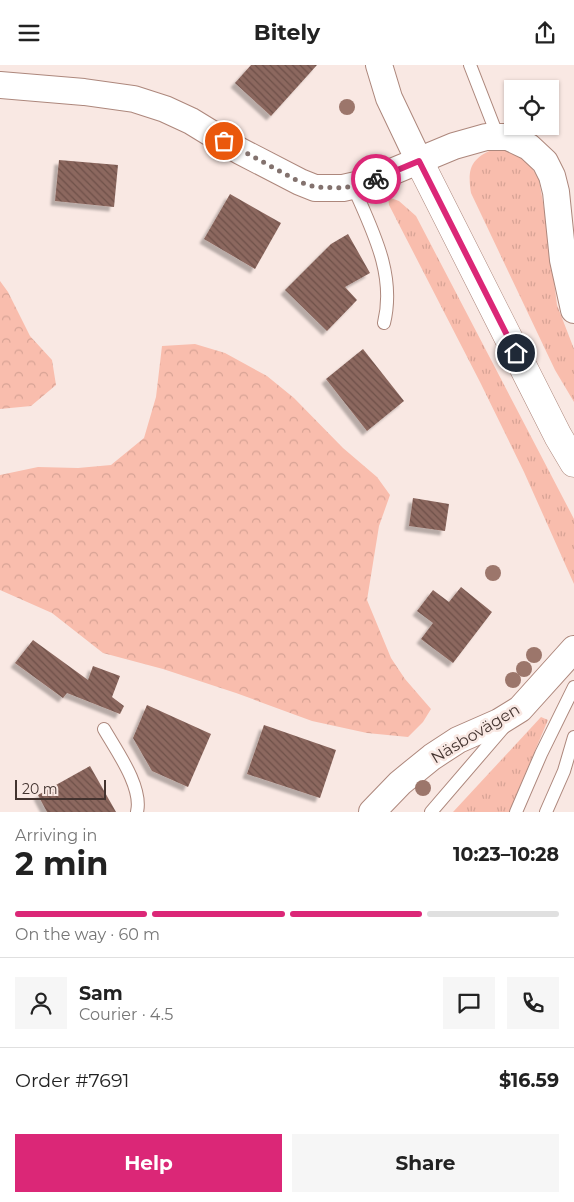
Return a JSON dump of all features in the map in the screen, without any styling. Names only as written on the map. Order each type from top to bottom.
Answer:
[{"type":"street","points":[[379,65],[389,98],[419,161],[558,436],[574,463]]},
{"type":"street","points":[[0,85],[84,92],[134,99],[165,109],[191,121],[240,151],[300,182],[315,187],[343,188],[366,183],[454,146],[486,137],[508,137],[529,147],[545,161],[552,176],[556,191],[565,268],[574,310]]},
{"type":"street","name":"Näsbovägen","points":[[372,812],[400,783],[432,757],[458,740],[499,722],[520,709],[569,659]]},
{"type":"lane","points":[[470,65],[498,137]]},
{"type":"lane","points":[[353,186],[376,239],[385,270],[388,293],[384,323]]},
{"type":"lane","points":[[516,812],[541,754],[574,687]]},
{"type":"lane","points":[[431,812],[520,709]]},
{"type":"lane","points":[[104,729],[137,793],[137,812]]},
{"type":"lane","points":[[546,812],[564,771],[574,737]]},
{"type":"green space","points":[[496,148],[514,150],[527,159],[539,180],[547,225],[557,305],[574,349],[574,402],[555,370],[471,193],[470,177],[473,165],[481,156]]},
{"type":"green space","points":[[388,197],[399,201],[416,216],[574,519],[574,584],[524,472],[389,205]]},
{"type":"green space","points":[[0,281],[8,292],[30,336],[52,360],[56,385],[31,406],[0,409]]},
{"type":"green space","points":[[195,344],[225,353],[267,376],[294,398],[343,448],[377,477],[390,495],[379,526],[367,600],[391,658],[405,679],[431,709],[423,722],[408,737],[367,733],[312,721],[163,669],[103,653],[52,613],[0,590],[0,475],[38,467],[78,468],[111,465],[144,438],[156,397],[162,346]]},
{"type":"green space","points":[[541,717],[548,720],[509,812],[453,812]]},
{"type":"building","points":[[251,65],[317,65],[271,116],[235,83]]},
{"type":"building","points":[[59,160],[118,165],[114,207],[55,201]]},
{"type":"building","points":[[230,194],[281,223],[255,269],[204,239]]},
{"type":"building","points":[[348,234],[370,273],[345,287],[357,300],[327,331],[285,290],[331,244]]},
{"type":"building","points":[[363,349],[404,401],[367,431],[326,379]]},
{"type":"building","points":[[413,498],[449,504],[445,531],[409,526]]},
{"type":"building","points":[[461,587],[492,612],[453,663],[421,639],[433,623],[417,611],[433,590],[449,602]]},
{"type":"building","points":[[33,640],[88,680],[93,666],[120,676],[112,697],[124,706],[120,714],[67,693],[63,698],[15,663]]},
{"type":"building","points":[[147,705],[211,734],[188,787],[152,771],[133,738]]},
{"type":"building","points":[[264,725],[336,750],[320,798],[247,774]]},
{"type":"building","points":[[90,766],[116,812],[47,812],[38,795]]},
{"type":"way so far","points":[[224,141],[300,182],[315,187],[343,188],[376,179]]},
{"type":"route","points":[[376,179],[419,161],[516,353]]}]
